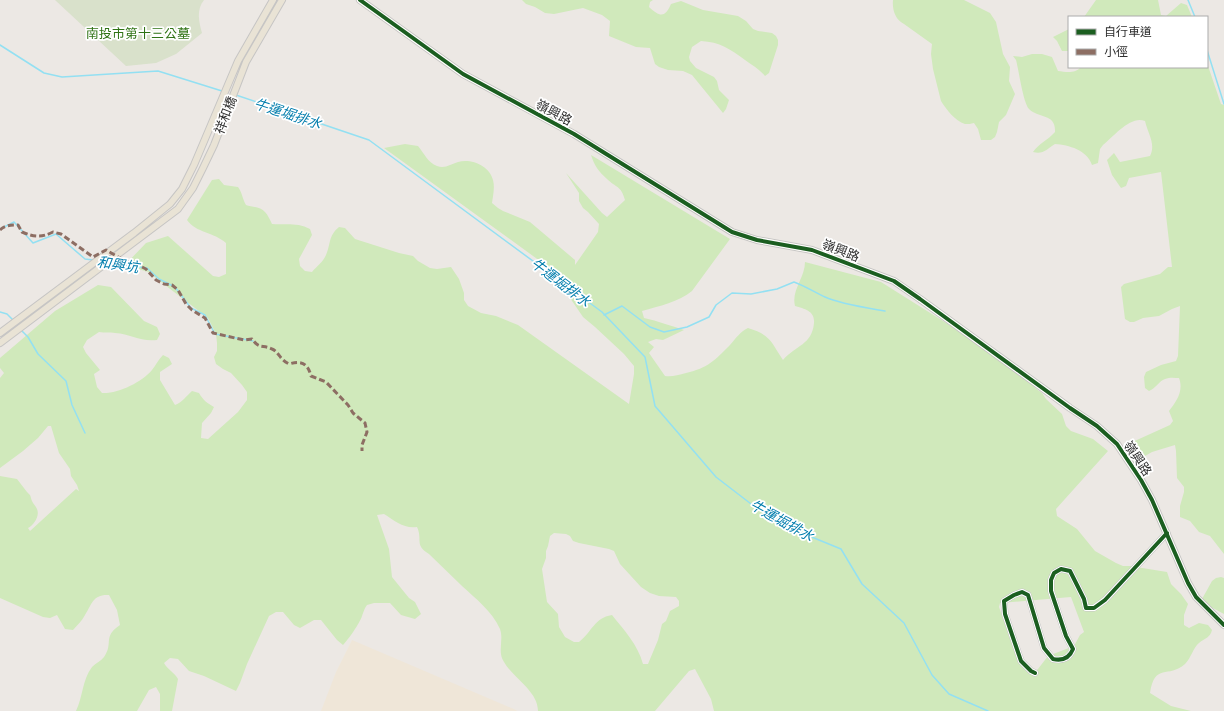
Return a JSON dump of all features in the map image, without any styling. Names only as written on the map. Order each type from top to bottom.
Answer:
[{"type":"main road","name":"祥和橋","points":[[0,333],[170,204],[182,189],[194,165],[238,61],[273,0]]},
{"type":"main road","name":"祥和橋","points":[[0,343],[94,274],[178,209],[193,188],[214,145],[246,62],[282,0]]},
{"type":"main road","name":"嶺興路","points":[[360,0],[470,78],[574,134],[732,232],[757,240],[812,250],[894,281],[920,298],[1070,408],[1097,426],[1117,444],[1152,500],[1188,583],[1196,597],[1224,625]]},
{"type":"street","points":[[1036,673],[1031,671],[1021,661],[1005,614],[1004,601],[1014,594],[1022,592],[1028,595],[1044,648],[1052,659],[1061,660],[1070,655],[1073,649],[1066,636],[1051,591],[1051,580],[1054,573],[1061,569],[1070,571],[1084,599],[1086,608],[1094,608],[1104,600],[1167,533]]},
{"type":"shaded area","points":[[352,640],[517,711],[321,711],[336,672]]},
{"type":"green space","name":"南投市第十三公墓","points":[[55,0],[204,0],[201,4],[199,12],[202,33],[176,54],[156,63],[126,66]]},
{"type":"green space","points":[[522,0],[653,0],[650,2],[649,7],[659,14],[664,14],[667,12],[671,4],[681,1],[703,10],[738,16],[746,21],[753,29],[772,33],[778,40],[778,45],[769,73],[765,76],[755,67],[734,53],[714,43],[701,41],[692,47],[689,57],[690,61],[696,68],[714,77],[717,81],[719,90],[729,100],[723,113],[692,75],[683,71],[668,70],[659,67],[655,64],[650,48],[636,47],[609,36],[610,21],[602,15],[583,8],[554,14],[545,13],[526,4]]},
{"type":"green space","points":[[893,0],[964,0],[990,13],[996,22],[1003,54],[1010,67],[1009,81],[1015,94],[1006,115],[999,122],[995,137],[991,140],[981,140],[978,129],[974,123],[965,124],[961,122],[951,114],[943,104],[933,69],[931,54],[932,44],[898,20],[893,7]]},
{"type":"green space","points":[[1096,0],[1158,0],[1161,15],[1166,16],[1085,16]]},
{"type":"green space","points":[[1181,3],[1187,5],[1192,16],[1166,16]]},
{"type":"green space","points":[[1068,30],[1068,51],[1062,51],[1057,41],[1053,37]]},
{"type":"green space","points":[[1032,54],[1042,54],[1052,57],[1058,71],[1067,72],[1073,72],[1080,68],[1208,68],[1208,66],[1221,104],[1224,105],[1224,554],[1210,536],[1199,532],[1190,521],[1180,517],[1180,506],[1184,487],[1177,478],[1175,445],[1152,452],[1138,460],[1134,459],[1128,444],[1170,425],[1173,421],[1169,411],[1177,400],[1181,387],[1179,378],[1169,378],[1163,380],[1149,391],[1145,388],[1144,377],[1146,372],[1161,365],[1176,361],[1178,356],[1180,306],[1159,316],[1143,318],[1134,322],[1130,322],[1125,319],[1121,287],[1124,284],[1160,274],[1168,267],[1172,267],[1161,172],[1129,178],[1126,186],[1121,188],[1112,175],[1107,160],[1114,153],[1120,162],[1150,156],[1152,152],[1152,143],[1145,121],[1134,121],[1123,127],[1103,145],[1100,149],[1098,163],[1092,165],[1090,160],[1082,152],[1072,147],[1055,144],[1040,153],[1033,152],[1055,132],[1055,126],[1050,119],[1033,112],[1027,105],[1021,86],[1016,60],[1013,56],[1022,57]]},
{"type":"green space","points":[[405,144],[418,146],[434,165],[440,167],[445,167],[458,162],[469,161],[484,167],[491,175],[494,183],[492,203],[503,211],[530,222],[575,260],[575,265],[598,232],[599,224],[583,208],[579,201],[579,193],[566,173],[607,217],[625,200],[620,189],[599,171],[591,155],[730,239],[692,291],[675,301],[642,311],[644,318],[684,330],[663,340],[656,339],[648,342],[654,347],[649,353],[665,376],[673,376],[694,371],[706,366],[730,345],[740,333],[748,328],[766,336],[783,360],[803,344],[810,336],[814,323],[811,313],[795,306],[794,300],[805,262],[881,282],[1005,360],[1031,382],[1035,388],[1042,393],[1046,399],[1062,414],[1066,426],[1071,431],[1093,439],[1108,451],[1056,509],[1057,516],[1077,529],[1095,551],[1116,563],[1123,566],[1167,572],[1171,584],[1188,604],[1184,615],[1184,625],[1189,628],[1199,623],[1208,625],[1212,630],[1209,636],[1197,645],[1185,664],[1179,668],[1159,674],[1152,683],[1150,693],[1171,706],[1191,711],[714,711],[711,699],[695,669],[689,671],[655,711],[538,711],[537,704],[530,691],[508,668],[502,658],[501,633],[493,617],[429,554],[424,551],[420,545],[417,527],[404,526],[384,514],[377,515],[389,549],[392,577],[409,598],[415,602],[421,614],[415,619],[401,615],[390,603],[374,603],[367,605],[361,619],[343,645],[337,640],[321,620],[314,620],[300,628],[294,625],[283,612],[276,612],[269,616],[236,691],[204,676],[189,671],[178,659],[170,658],[164,663],[178,679],[172,711],[160,711],[160,694],[156,687],[149,690],[137,711],[76,711],[86,677],[92,667],[104,657],[107,652],[111,633],[120,625],[117,610],[109,595],[99,596],[94,600],[73,630],[65,629],[57,615],[50,618],[43,617],[0,598],[0,476],[17,479],[30,495],[32,502],[37,508],[38,514],[36,520],[28,528],[30,531],[76,489],[79,491],[71,476],[70,469],[59,453],[51,426],[48,426],[38,438],[0,468],[0,378],[4,373],[0,368],[0,358],[55,311],[98,285],[111,287],[144,321],[157,327],[160,334],[157,340],[151,340],[121,334],[99,332],[87,340],[83,347],[100,370],[94,374],[97,387],[102,393],[108,393],[115,392],[136,383],[152,370],[163,355],[169,358],[172,364],[160,372],[160,380],[175,405],[182,401],[192,391],[199,393],[205,401],[214,407],[202,423],[201,438],[208,439],[238,412],[247,400],[247,392],[231,373],[216,364],[214,357],[217,351],[216,334],[208,318],[148,272],[125,265],[146,243],[168,236],[213,276],[219,277],[226,274],[226,243],[221,239],[195,228],[187,220],[212,180],[219,179],[224,185],[238,187],[246,205],[263,210],[272,224],[301,225],[310,229],[312,235],[299,259],[300,266],[305,271],[312,272],[323,260],[328,251],[331,237],[335,230],[339,227],[345,228],[355,239],[413,256],[418,261],[430,268],[437,269],[451,267],[459,279],[464,293],[464,300],[468,306],[481,313],[496,316],[518,325],[629,404],[634,366],[624,354],[583,317],[568,295],[561,281],[551,269],[384,148]],"holes":[[[554,533],[566,534],[570,536],[573,541],[614,551],[620,564],[641,587],[650,593],[659,596],[676,597],[679,601],[679,606],[670,611],[666,621],[662,624],[658,640],[648,664],[643,664],[638,650],[612,615],[597,622],[579,642],[574,642],[565,637],[559,627],[558,614],[547,602],[542,569],[546,558],[546,551],[550,536]],[[1071,597],[1084,632],[1080,635],[1074,646],[1048,656],[1034,672],[1020,657],[1017,658],[999,607],[1000,603]]]},
{"type":"green space","points":[[1221,577],[1224,578],[1224,614],[1209,606],[1202,599],[1212,581]]},
{"type":"waterway","points":[[1188,0],[1195,16]]},
{"type":"waterway","name":"牛運堀排水","points":[[0,45],[44,73],[62,77],[158,71],[222,91]]},
{"type":"waterway","points":[[1208,53],[1224,104]]},
{"type":"waterway","name":"牛運堀排水","points":[[236,95],[369,140],[602,312],[645,357],[655,406],[716,477],[755,507],[797,531],[841,549],[862,584],[904,623],[932,675],[949,694],[988,711]]},
{"type":"waterway","name":"和興坑","points":[[0,229],[14,222],[33,243],[56,234],[85,259],[93,260]]},
{"type":"waterway","name":"和興坑","points":[[111,263],[147,268],[159,279],[175,287],[191,308],[205,315],[215,334],[253,341]]},
{"type":"waterway","points":[[604,315],[622,306],[650,327],[664,332],[687,327],[709,317],[716,305],[732,293],[751,294],[777,289],[794,282],[838,302],[885,311]]},
{"type":"waterway","points":[[0,312],[7,314],[14,321]]},
{"type":"waterway","points":[[21,330],[28,337],[38,354],[66,381],[72,405],[85,433]]},
{"type":"marked path","points":[[0,230],[6,226],[18,225],[22,232],[34,236],[41,236],[53,232],[61,234],[93,257],[106,250],[125,261],[146,269],[156,280],[164,284],[172,285],[178,290],[186,304],[192,310],[205,318],[213,333],[244,340],[252,339],[259,346],[274,350],[289,364],[298,362],[304,364],[308,368],[311,376],[326,382],[348,405],[353,413],[365,423],[367,432],[362,445],[362,451]]},
{"type":"cycle path","points":[[360,0],[463,74],[574,134],[732,232],[757,240],[812,250],[894,281],[1097,426],[1117,444],[1141,480],[1152,500],[1188,583],[1196,597],[1224,625]]},
{"type":"cycle path","points":[[1035,673],[1021,661],[1005,614],[1004,601],[1022,592],[1028,595],[1044,648],[1053,659],[1059,660],[1065,658],[1073,649],[1066,636],[1051,591],[1051,580],[1054,573],[1061,569],[1070,571],[1084,599],[1086,608],[1094,608],[1105,600],[1167,533]]}]
